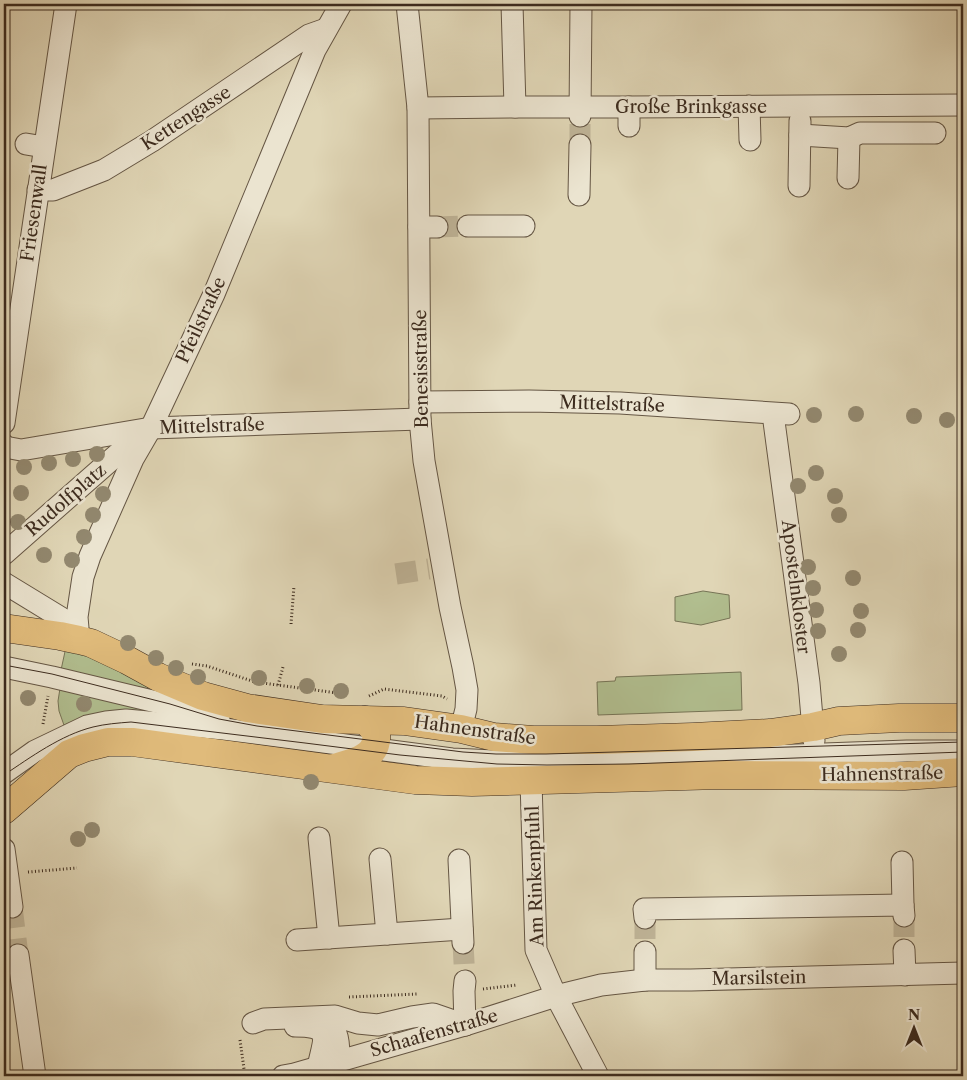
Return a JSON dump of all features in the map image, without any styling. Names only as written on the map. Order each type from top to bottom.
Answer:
[{"type":"main road","points":[[4,628],[68,632]]},
{"type":"main road","name":"Hahnenstraße","points":[[68,632],[167,681],[203,696],[271,713],[370,727],[396,720],[523,739],[597,740],[770,733],[814,751],[895,776],[963,772]]},
{"type":"main road","name":"Hahnenstraße","points":[[4,810],[69,754],[108,742],[132,742],[415,780],[472,782],[720,775],[791,775],[839,721],[963,718]]},
{"type":"main road","points":[[333,769],[358,761],[371,751],[370,727]]},
{"type":"street","name":"Friesenwall","points":[[4,423],[8,356],[38,190],[35,145],[66,4]]},
{"type":"street","name":"Pfeilstraße","points":[[68,632],[77,617],[83,576],[90,556],[133,460],[151,428],[214,294],[315,50],[341,4]]},
{"type":"street","name":"Benesisstraße","points":[[407,4],[428,227],[420,410],[436,568],[467,690],[466,709],[460,729]]},
{"type":"street","points":[[512,4],[515,107]]},
{"type":"street","points":[[580,112],[581,4]]},
{"type":"street","name":"Kettengasse","points":[[38,190],[53,190],[104,170],[168,130],[309,35],[326,29]]},
{"type":"street","name":"Große Brinkgasse","points":[[418,108],[515,107],[629,117],[749,106],[963,105]]},
{"type":"street","points":[[749,106],[750,140]]},
{"type":"street","points":[[799,186],[800,106]]},
{"type":"street","points":[[800,136],[849,138],[860,133],[935,133]]},
{"type":"street","points":[[848,178],[849,138]]},
{"type":"street","points":[[579,194],[580,145]]},
{"type":"street","points":[[468,226],[524,226]]},
{"type":"street","name":"Mittelstraße","points":[[4,446],[21,450],[151,428],[529,401],[620,403],[781,414]]},
{"type":"street","name":"Apostelnkloster","points":[[781,414],[814,751]]},
{"type":"street","name":"Rudolfplatz","points":[[4,554],[128,445]]},
{"type":"street","points":[[4,583],[68,632]]},
{"type":"street","points":[[4,667],[238,722],[370,727],[452,759],[514,762],[687,760],[814,751],[963,744]]},
{"type":"street","points":[[4,773],[35,751],[87,726],[106,722],[126,720],[224,729],[370,727]]},
{"type":"street","points":[[814,751],[963,751]]},
{"type":"street","name":"Am Rinkenpfuhl","points":[[531,781],[536,950],[556,996],[598,1076]]},
{"type":"street","points":[[319,838],[329,938]]},
{"type":"street","points":[[4,849],[12,907]]},
{"type":"street","points":[[380,859],[387,934]]},
{"type":"street","points":[[297,940],[387,934],[463,936],[459,860]]},
{"type":"street","points":[[644,918],[644,909],[904,911],[902,862]]},
{"type":"street","points":[[904,950],[905,975]]},
{"type":"street","points":[[641,986],[645,952]]},
{"type":"street","points":[[18,955],[34,1076]]},
{"type":"street","name":"Marsilstein","points":[[556,996],[602,985],[641,986],[963,973]]},
{"type":"street","points":[[318,1067],[324,1040],[323,1034],[316,1028],[309,1026],[264,1027],[253,1023],[264,1019],[335,1016],[358,1023],[378,1025],[433,1014],[465,1025],[465,981]]},
{"type":"street","name":"Schaafenstraße","points":[[283,1076],[465,1025],[556,996]]},
{"type":"street","points":[[312,1016],[332,1026],[339,1037],[339,1061]]},
{"type":"path","points":[[291,624],[294,586]]},
{"type":"path","points":[[185,664],[207,666],[254,682],[348,694]]},
{"type":"path","points":[[278,685],[283,667]]},
{"type":"path","points":[[50,744],[42,729],[52,677]]},
{"type":"path","points":[[370,727],[384,689],[442,696]]},
{"type":"path","points":[[20,873],[77,868]]},
{"type":"green space","points":[[703,591],[729,595],[730,618],[701,625],[675,621],[675,597]]},
{"type":"green space","points":[[66,647],[209,708],[61,670]]},
{"type":"green space","points":[[741,672],[742,710],[598,715],[597,682],[615,681],[616,677]]},
{"type":"green space","points":[[61,682],[228,725],[65,728],[59,711],[58,701]]},
{"type":"tunnel","points":[[580,116],[580,145]]},
{"type":"tunnel","points":[[437,227],[468,226]]},
{"type":"tunnel","points":[[396,574],[429,569]]},
{"type":"tunnel","points":[[12,907],[18,955]]},
{"type":"tunnel","points":[[904,916],[904,950]]},
{"type":"tunnel","points":[[645,918],[645,952]]},
{"type":"tunnel","points":[[463,943],[465,981]]},
{"type":"tram line","points":[[4,665],[52,674],[170,704],[219,719],[257,726],[463,752],[546,754],[963,742]]},
{"type":"tram line","points":[[4,775],[69,735],[98,726],[131,722],[400,755],[497,764],[629,764],[963,752]]}]
